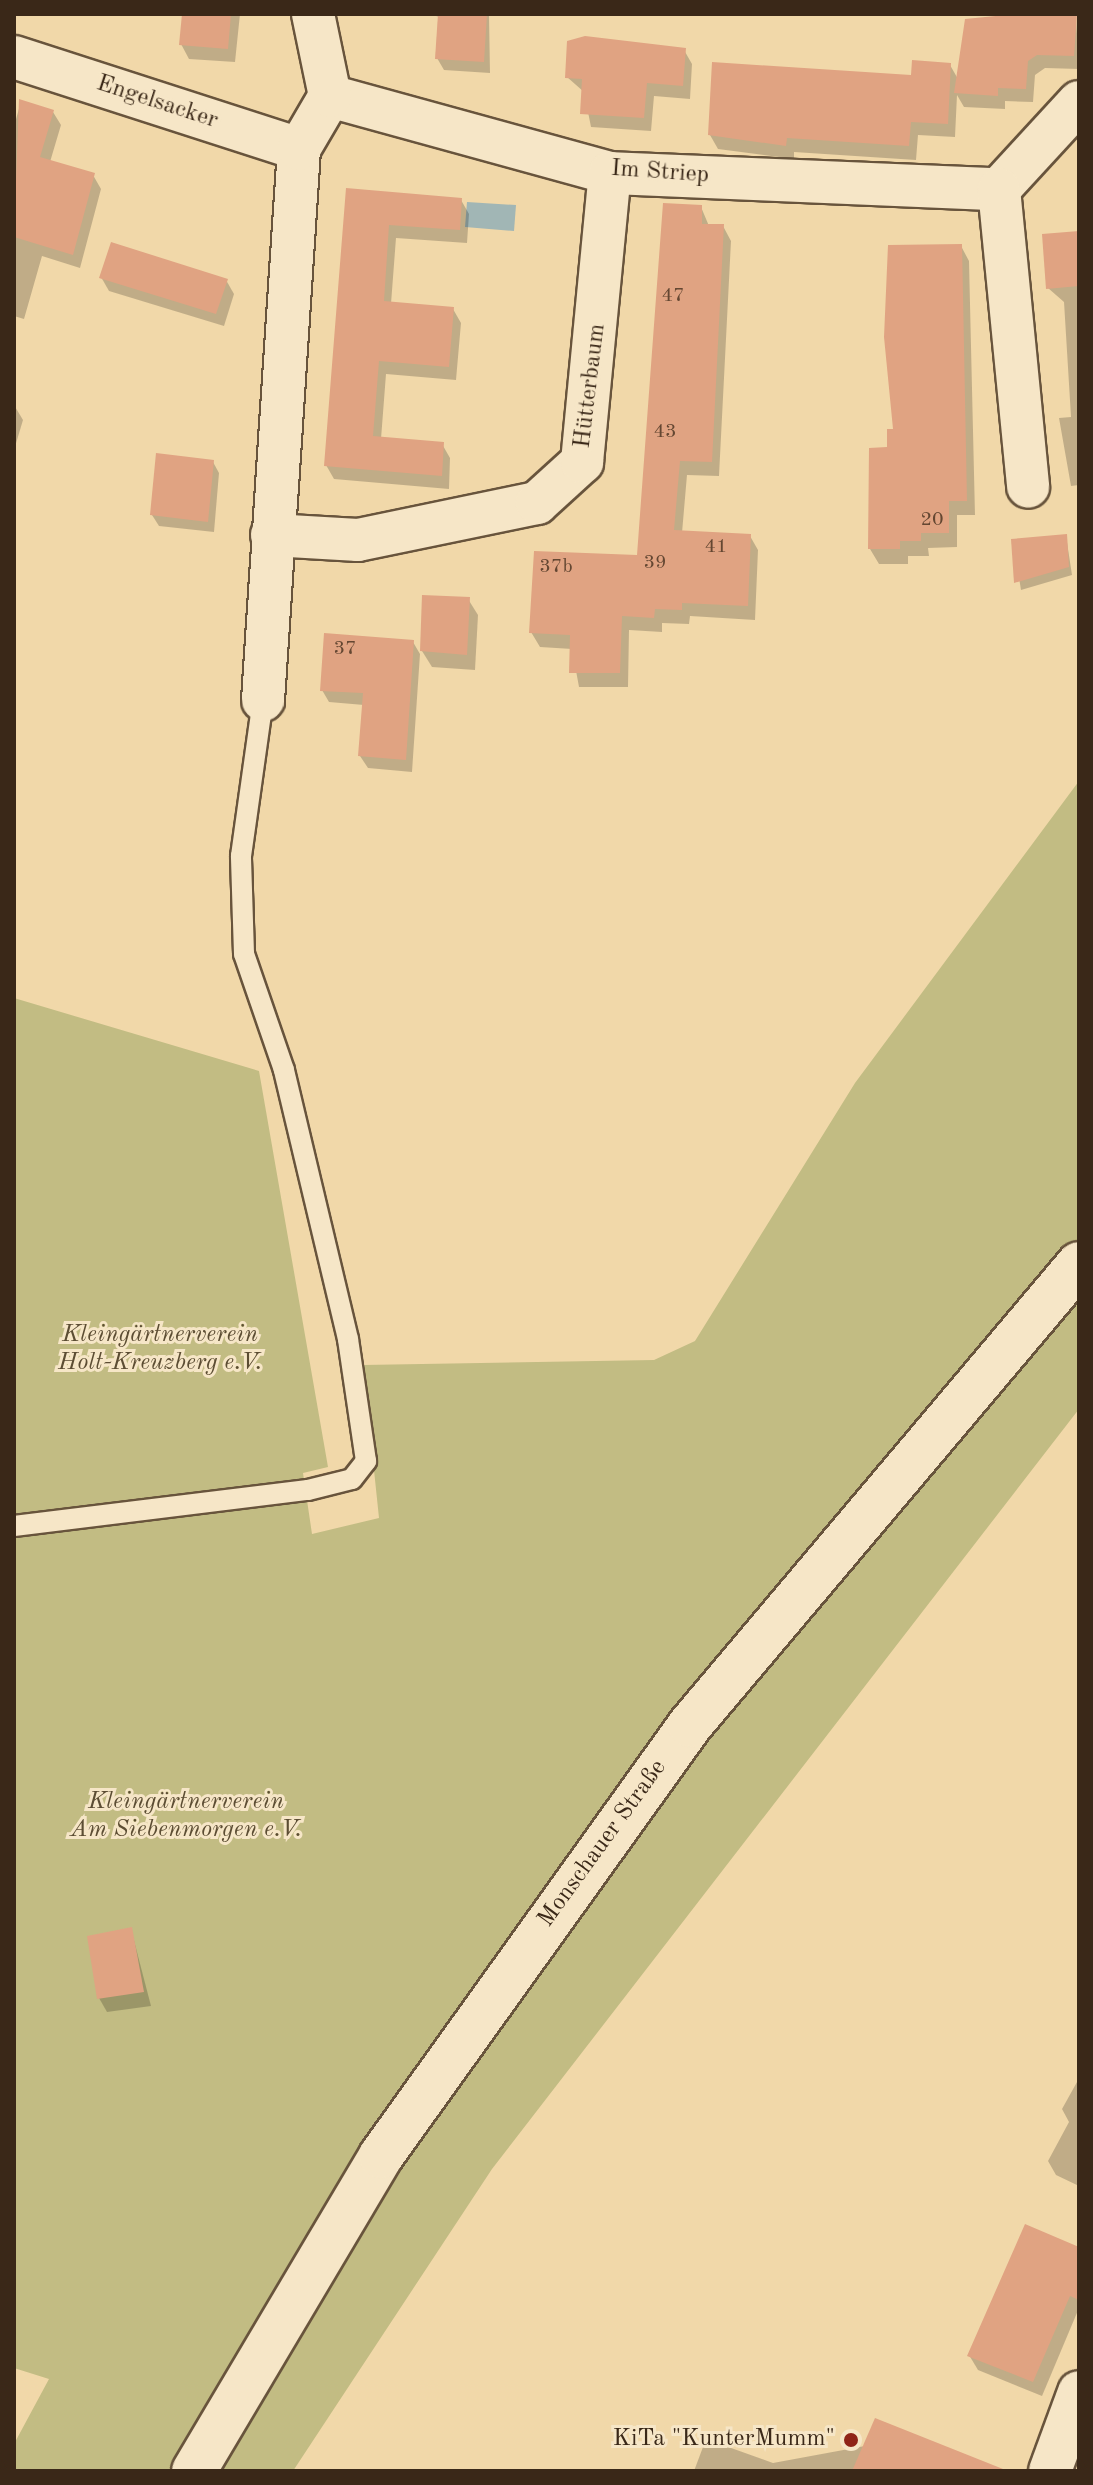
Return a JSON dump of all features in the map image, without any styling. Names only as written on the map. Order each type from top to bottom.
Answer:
[{"type":"main road","name":"Monschauer Straße","points":[[194,2471],[381,2156],[672,1750],[1079,1264]]},
{"type":"street","points":[[263,700],[299,149],[330,96],[313,14]]},
{"type":"street","name":"Engelsacker","points":[[14,57],[299,149]]},
{"type":"street","name":"Im Striep","points":[[330,96],[610,173],[999,189]]},
{"type":"street","points":[[1028,487],[999,189],[1079,102]]},
{"type":"street","name":"Hütterbaum","points":[[272,535],[358,540],[537,503],[582,462],[610,173]]},
{"type":"street","points":[[1050,2471],[1079,2392]]},
{"type":"lane","points":[[14,1526],[308,1490],[352,1479],[366,1461],[348,1339],[288,1085],[244,954],[241,856],[263,700]]},
{"type":"green space","points":[[1079,781],[1079,1409],[492,2169],[293,2471],[14,2471],[14,2444],[49,2379],[14,2368],[14,998],[259,1071],[328,1467],[303,1473],[312,1534],[379,1518],[363,1365],[654,1360],[695,1341],[855,1083]]},
{"type":"shaded area","points":[[467,202],[516,205],[514,231],[465,227]]},
{"type":"building","points":[[182,14],[231,14],[228,49],[179,45]]},
{"type":"building","points":[[438,14],[487,14],[484,62],[435,59]]},
{"type":"building","points":[[1016,14],[1077,14],[1074,56],[1037,55],[1028,61],[1026,89],[998,88],[998,96],[954,93],[965,19]]},
{"type":"building","points":[[585,36],[686,48],[683,86],[647,83],[644,118],[580,114],[582,79],[565,78],[567,41]]},
{"type":"building","points":[[912,60],[951,63],[948,124],[911,122],[909,146],[787,138],[786,146],[708,135],[712,62],[911,75]]},
{"type":"building","points":[[19,99],[54,110],[40,157],[95,173],[73,255],[14,237]]},
{"type":"building","points":[[346,188],[462,198],[460,230],[389,225],[384,301],[454,307],[449,367],[379,361],[373,436],[444,442],[442,476],[324,466]]},
{"type":"building","points":[[663,203],[702,205],[702,224],[724,224],[712,462],[680,461],[674,530],[751,534],[748,606],[682,603],[682,610],[655,609],[654,618],[622,616],[620,673],[569,673],[570,635],[529,633],[534,551],[637,555]]},
{"type":"building","points":[[1079,231],[1079,286],[1046,289],[1042,234]]},
{"type":"building","points":[[111,242],[228,279],[216,314],[99,278]]},
{"type":"building","points":[[962,244],[967,501],[949,501],[949,533],[921,533],[921,541],[900,541],[900,549],[868,549],[869,448],[887,447],[887,429],[893,429],[884,337],[888,245]]},
{"type":"building","points":[[156,453],[214,460],[208,522],[150,515]]},
{"type":"building","points":[[1067,534],[1069,567],[1014,583],[1011,539]]},
{"type":"building","points":[[422,595],[470,597],[467,655],[420,651]]},
{"type":"building","points":[[324,633],[414,640],[406,760],[358,756],[363,693],[320,691]]},
{"type":"building","points":[[132,1927],[144,1992],[97,1999],[87,1936]]},
{"type":"building","points":[[1025,2224],[1079,2247],[1079,2300],[1070,2296],[1033,2382],[967,2356]]},
{"type":"building","points":[[875,2418],[1003,2469],[1003,2471],[852,2471]]},
{"type":"place","name":"KiTa \"KunterMumm\"","points":[[851,2440]]},
{"type":"park label","name":"Kleingärtnerverein Holt-Kreuzberg e.V.","points":[[160,1350]]},
{"type":"park label","name":"Kleingärtnerverein Am Siebenmorgen e.V.","points":[[186,1817]]}]
